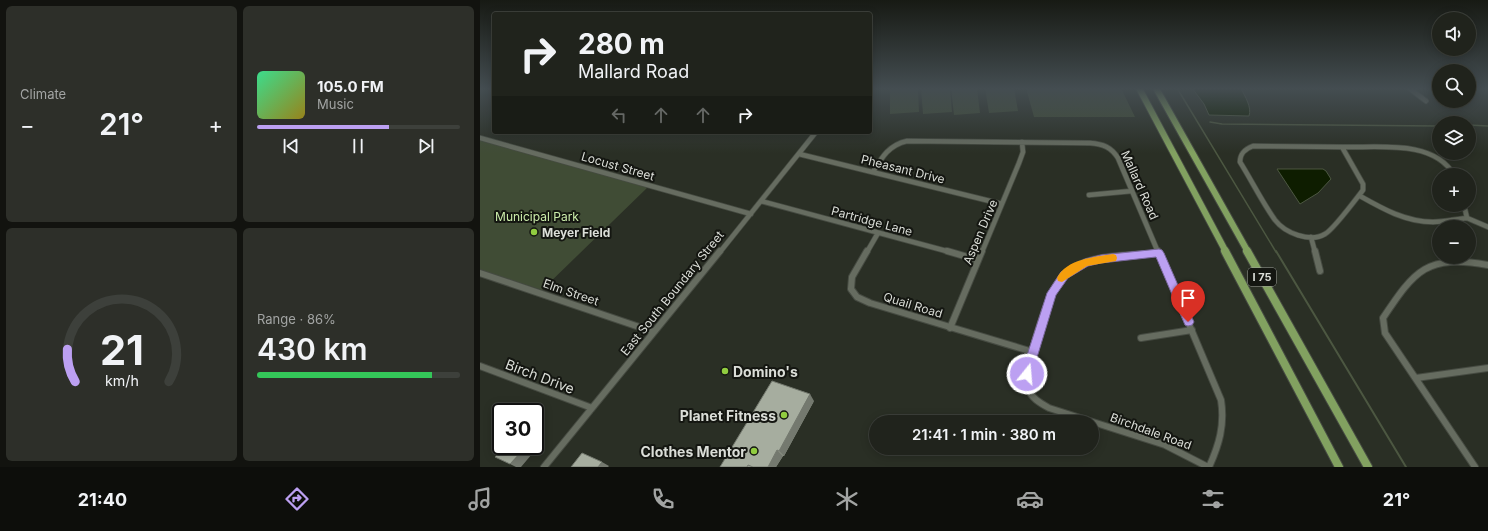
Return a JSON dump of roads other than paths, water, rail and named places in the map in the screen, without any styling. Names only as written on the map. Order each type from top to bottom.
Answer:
[{"type":"highway","name":"I 75","points":[[1151,110],[1339,467]]},
{"type":"highway","name":"I 75","points":[[1168,110],[1368,467]]},
{"type":"street","name":"East South Boundary Street","points":[[544,467],[814,134]]},
{"type":"street","name":"Locust Street","points":[[480,138],[751,214]]},
{"type":"street","name":"Mallard Road","points":[[873,172],[890,147],[903,141],[1094,143],[1107,146],[1116,153],[1217,387],[1223,409],[1223,429],[1220,442],[1209,467]]},
{"type":"street","name":"Aspen Drive","points":[[950,328],[1022,157],[1022,142]]},
{"type":"street","points":[[1342,147],[1363,184],[1363,190],[1360,196],[1326,234],[1315,238],[1302,236],[1289,231],[1276,222],[1240,162],[1240,156],[1244,150],[1253,146],[1342,147],[1409,148],[1420,150],[1441,160],[1450,168]]},
{"type":"street","name":"Pheasant Drive","points":[[799,154],[1002,204]]},
{"type":"street","points":[[1088,195],[1132,191]]},
{"type":"street","points":[[1360,196],[1392,213],[1418,221],[1432,222],[1468,218],[1488,227]]},
{"type":"street","name":"Partridge Lane","points":[[761,201],[978,260]]},
{"type":"street","points":[[1466,212],[1468,218]]},
{"type":"street","name":"Quail Road","points":[[878,233],[852,277],[850,287],[854,295],[870,303],[1033,352]]},
{"type":"street","points":[[1311,237],[1320,271]]},
{"type":"street","name":"Birchdale Road","points":[[1159,253],[1093,260],[1078,266],[1064,275],[1052,293],[1033,352],[1027,374],[1027,384],[1031,394],[1043,405],[1165,445],[1209,467]]},
{"type":"street","points":[[1475,467],[1385,333],[1382,322],[1383,318],[1412,278],[1422,269],[1434,264],[1459,261],[1488,265]]},
{"type":"street","name":"Elm Street","points":[[480,273],[654,332]]},
{"type":"street","points":[[1141,338],[1192,330]]},
{"type":"street","name":"Birch Drive","points":[[480,366],[592,408]]},
{"type":"street","points":[[1416,378],[1488,368]]},
{"type":"waterway","points":[[1190,110],[1276,252]]},
{"type":"waterway","points":[[1210,122],[1222,124],[1432,126]]},
{"type":"waterway","points":[[1476,125],[1488,126]]},
{"type":"waterway","points":[[1276,251],[1406,467]]},
{"type":"place","name":"Meyer Field","points":[[534,232]]},
{"type":"place","name":"Domino's","points":[[725,371]]},
{"type":"place","name":"Planet Fitness","points":[[784,415]]},
{"type":"place","name":"Clothes Mentor","points":[[754,451]]},
{"type":"park label","name":"Municipal Park","points":[[537,216]]}]
